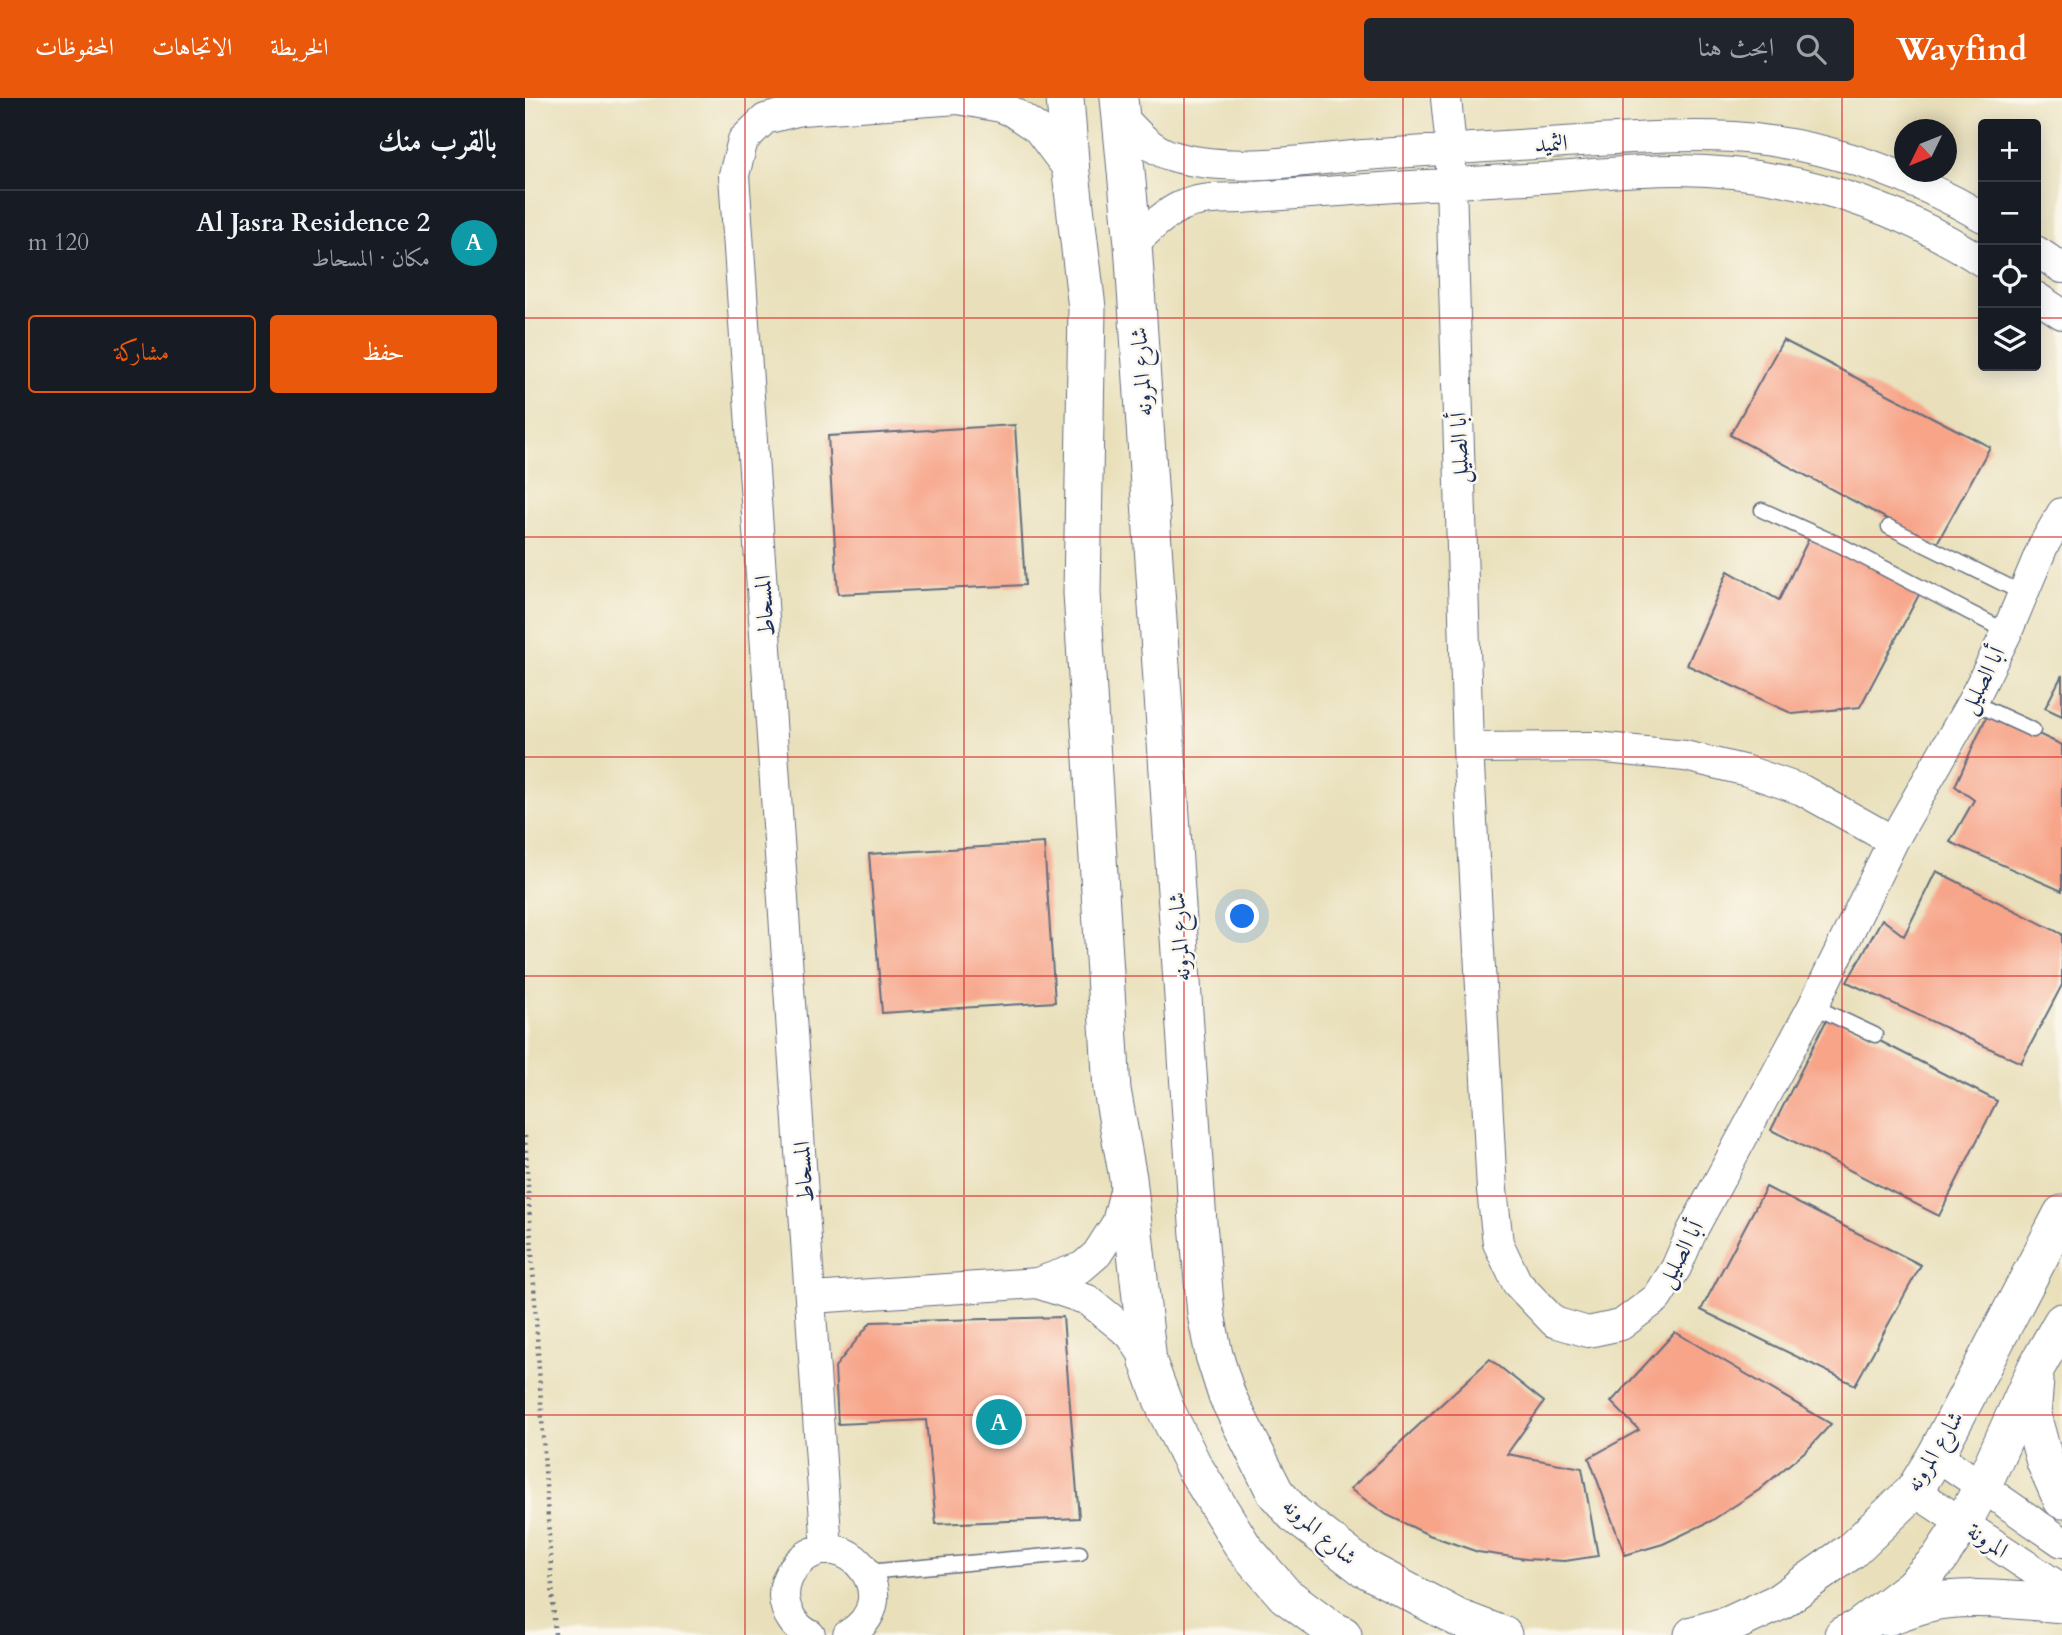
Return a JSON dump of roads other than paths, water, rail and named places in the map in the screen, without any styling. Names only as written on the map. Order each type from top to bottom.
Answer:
[{"type":"street","name":"المسحاط","points":[[828,1550],[734,174],[743,140],[765,120],[801,110],[959,98],[1013,112],[1038,129],[1071,173]]},
{"type":"street","points":[[1065,98],[1087,308],[1082,593],[1112,1090],[1128,1178],[1149,1362],[1166,1410],[1193,1465],[1244,1548],[1285,1595],[1343,1635]]},
{"type":"street","name":"أبا الصليل","points":[[1446,98],[1451,148],[1468,748],[1492,1190],[1498,1243],[1517,1283],[1554,1322],[1588,1332],[1621,1325],[1657,1298],[1676,1268],[1692,1231],[1813,1006],[1893,841],[1972,702],[2007,632],[2022,593],[2048,548],[2062,513]]},
{"type":"street","name":"الثميد","points":[[1120,107],[1142,138],[1156,149],[1180,158],[1239,165],[1451,148],[1690,135],[1763,140],[1841,155],[1911,180],[1978,214]]},
{"type":"street","name":"شارع المرونه","points":[[1120,107],[1133,244],[1198,1223],[1206,1314],[1214,1355],[1227,1396],[1240,1424],[1275,1492],[1294,1514],[1363,1569],[1458,1618],[1503,1635]]},
{"type":"street","name":"الثميد","points":[[1133,244],[1182,204],[1208,198],[1679,170],[1756,175],[1834,191],[1893,213],[1957,244],[1978,259]]},
{"type":"street","points":[[2041,254],[2062,268]]},
{"type":"street","points":[[2041,300],[2062,314]]},
{"type":"street","points":[[1468,748],[1596,747],[1685,756],[1747,771],[1802,790],[1893,841]]},
{"type":"street","points":[[812,1298],[1037,1283],[1082,1267],[1097,1254],[1117,1223],[1128,1178]]},
{"type":"street","name":"شارع المرونه","points":[[1693,1635],[1731,1624],[1779,1602],[1851,1551],[1914,1491],[1936,1455],[2062,1214]]},
{"type":"street","points":[[1037,1283],[1088,1300],[1131,1335],[1149,1362]]},
{"type":"street","points":[[1850,1632],[1911,1588],[1939,1559],[1963,1523],[1982,1487],[2036,1368],[2062,1322]]},
{"type":"street","points":[[2036,1368],[2032,1415],[2045,1462],[2062,1500]]},
{"type":"street","name":"المرونة","points":[[1936,1455],[2062,1542]]},
{"type":"street","name":"المرونة","points":[[1914,1491],[2062,1589]]},
{"type":"street","points":[[810,1635],[794,1622],[787,1610],[784,1596],[786,1582],[801,1559],[828,1550],[857,1560],[867,1572],[873,1586],[874,1602],[869,1616],[859,1629],[848,1635]]},
{"type":"street","points":[[1850,1632],[1915,1607],[1943,1600],[1977,1599],[2062,1604]]},
{"type":"lane","points":[[1762,510],[1840,545],[2007,632]]},
{"type":"lane","points":[[1889,527],[2022,593]]},
{"type":"lane","points":[[1972,702],[2033,730]]},
{"type":"lane","points":[[1813,1006],[1875,1035]]},
{"type":"lane","points":[[867,1572],[1080,1553]]},
{"type":"place","name":"Al Jasra Residence 2","points":[[999,1422]]}]
